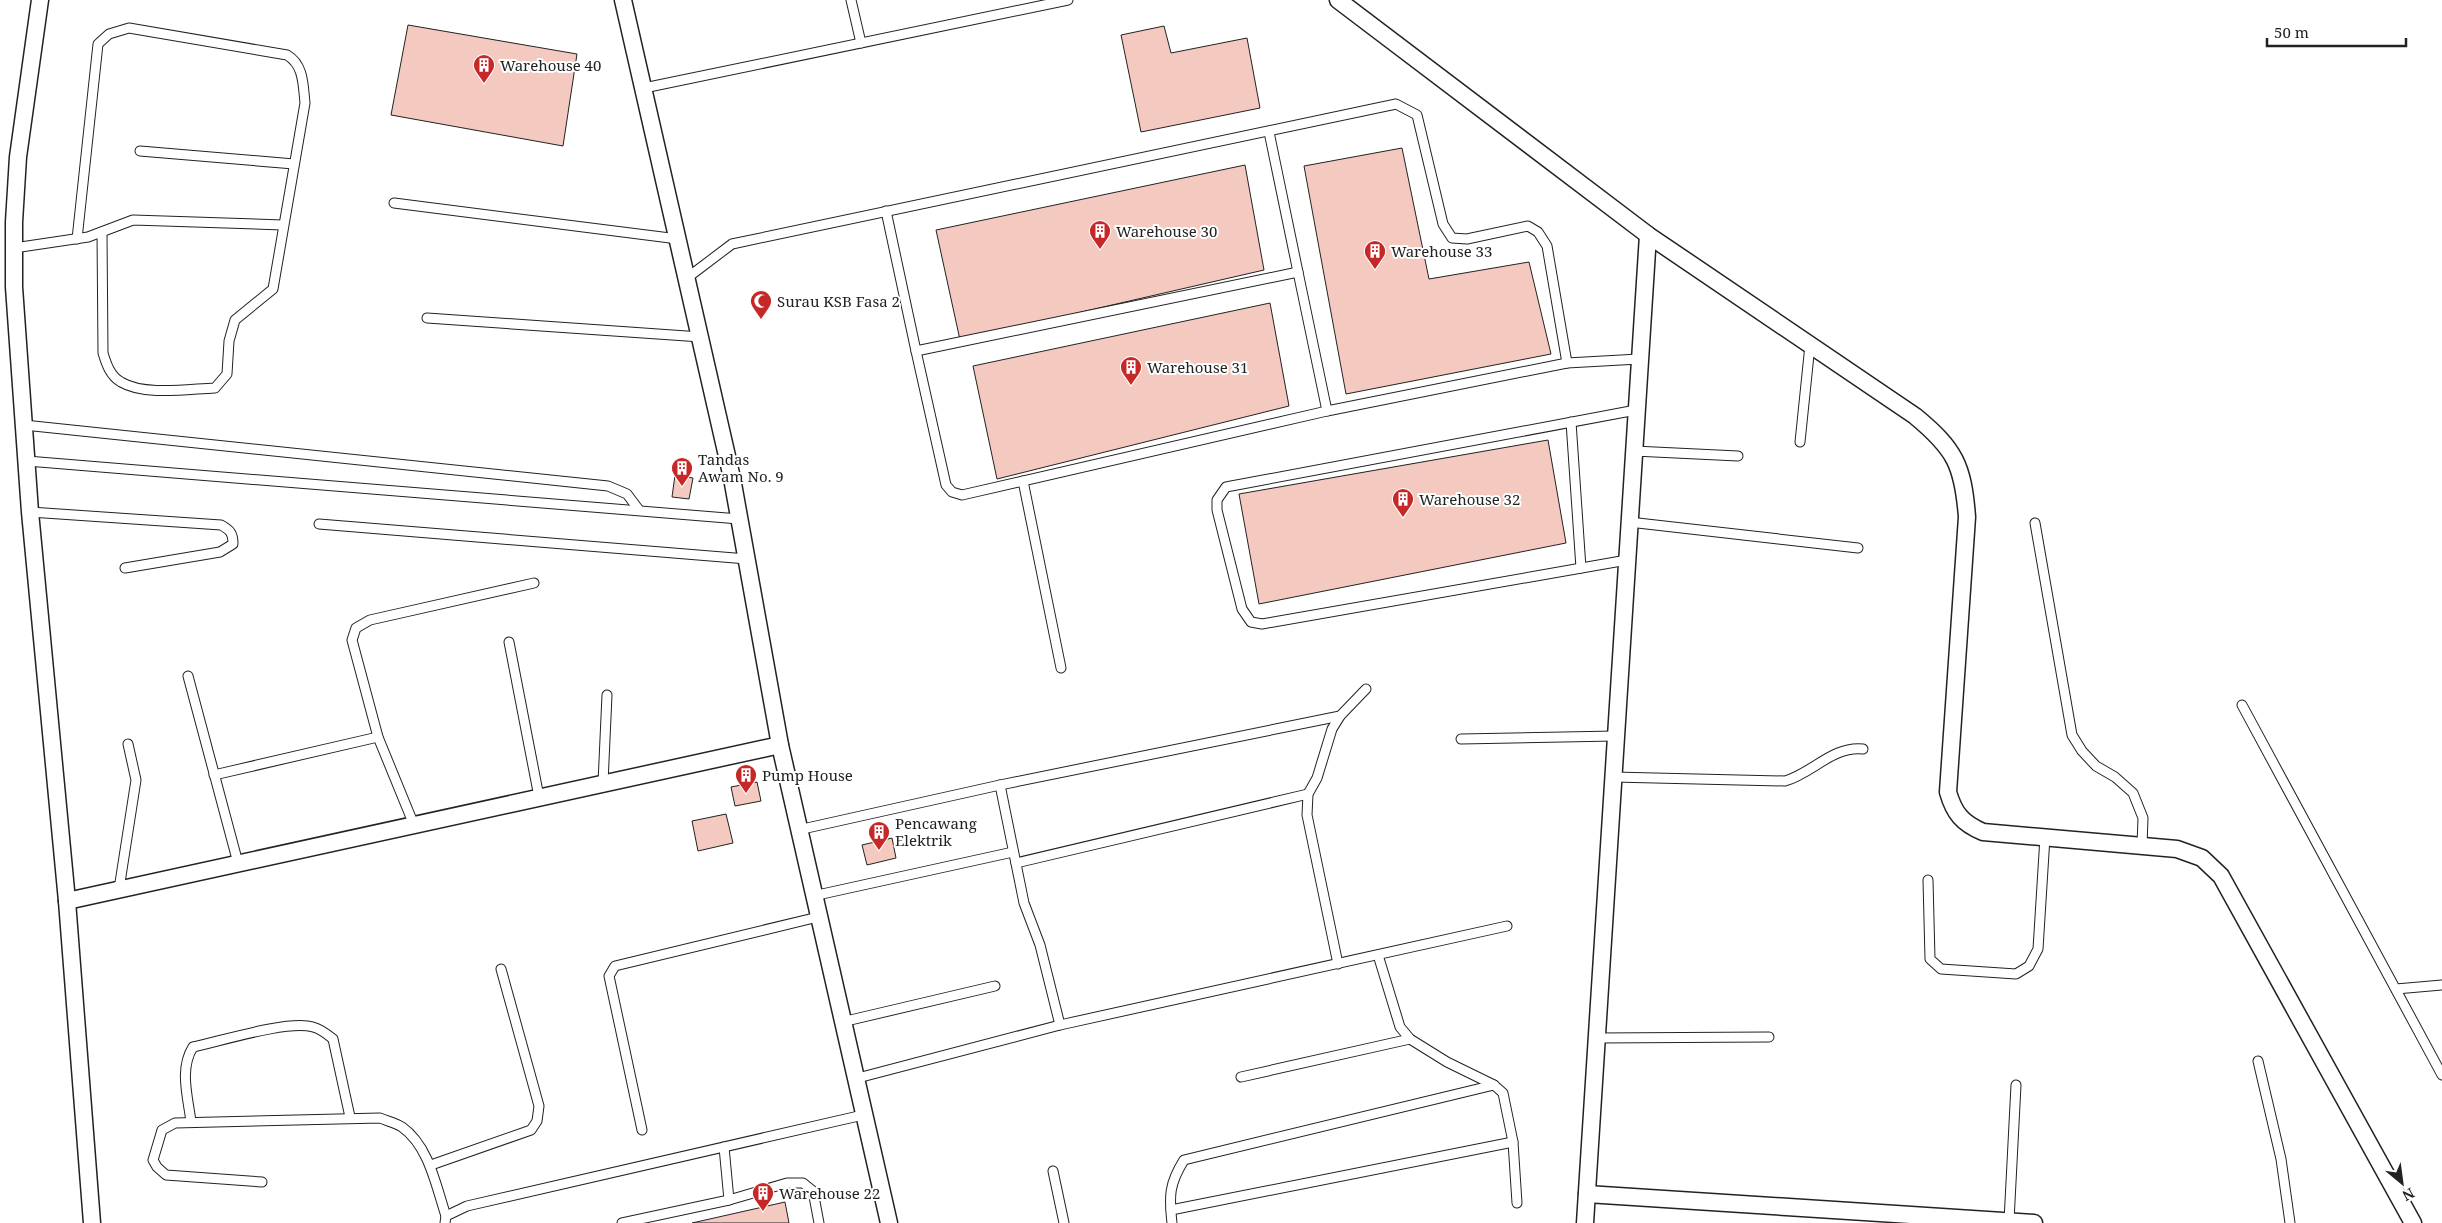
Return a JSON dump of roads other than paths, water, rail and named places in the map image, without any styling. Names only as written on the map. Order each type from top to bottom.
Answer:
[{"type":"street","points":[[40,0],[18,157],[14,287],[30,512],[67,901],[92,1223]]},
{"type":"street","points":[[623,0],[732,478],[780,745],[798,830],[854,1079],[889,1223]]},
{"type":"street","points":[[1338,0],[1648,235],[1915,416],[1940,437],[1956,459],[1965,486],[1967,517],[1948,792],[1953,810],[1965,824],[1983,832],[2177,849],[2202,858],[2221,876],[2412,1223]]},
{"type":"street","points":[[1585,1223],[1648,235]]},
{"type":"street","points":[[67,901],[780,745]]},
{"type":"street","points":[[1587,1194],[2034,1223]]},
{"type":"lane","points":[[851,0],[861,43]]},
{"type":"lane","points":[[644,88],[861,43],[1018,5],[1068,0]]},
{"type":"lane","points":[[77,239],[98,44],[109,34],[129,28],[287,55],[296,60],[303,78],[305,103],[282,225],[273,289],[235,320],[230,341],[227,374],[215,388],[144,390],[120,382],[109,370],[103,352],[102,232]]},
{"type":"lane","points":[[687,278],[732,244],[1396,104],[1418,115],[1443,224],[1452,238],[1467,239],[1528,226],[1538,232],[1547,246],[1567,363]]},
{"type":"lane","points":[[1269,132],[1327,412]]},
{"type":"lane","points":[[140,151],[294,164]]},
{"type":"lane","points":[[394,203],[678,239]]},
{"type":"lane","points":[[886,211],[946,485],[952,492],[962,495],[1327,412],[1567,363],[1639,358]]},
{"type":"lane","points":[[14,248],[77,239],[133,220],[282,225]]},
{"type":"lane","points":[[916,351],[1298,272]]},
{"type":"lane","points":[[427,318],[701,337]]},
{"type":"lane","points":[[1800,442],[1810,345]]},
{"type":"lane","points":[[1626,560],[1257,623],[1252,622],[1242,610],[1216,510],[1217,500],[1226,487],[1636,410]]},
{"type":"lane","points":[[1571,422],[1581,568]]},
{"type":"lane","points":[[24,425],[608,486],[627,494],[639,510]]},
{"type":"lane","points":[[1634,451],[1738,456]]},
{"type":"lane","points":[[27,462],[739,519]]},
{"type":"lane","points":[[1023,482],[1061,668]]},
{"type":"lane","points":[[30,512],[221,525],[229,530],[233,536],[233,544],[220,552],[125,568]]},
{"type":"lane","points":[[1629,522],[1858,548]]},
{"type":"lane","points":[[2035,523],[2072,735],[2082,751],[2096,766],[2115,777],[2133,794],[2143,818],[2142,846]]},
{"type":"lane","points":[[319,524],[747,559]]},
{"type":"lane","points":[[414,825],[378,737],[352,640],[356,628],[370,620],[534,583]]},
{"type":"lane","points":[[509,642],[539,797]]},
{"type":"lane","points":[[188,676],[238,863]]},
{"type":"lane","points":[[1338,964],[1307,816],[1308,794],[1317,778],[1332,729],[1340,716],[1366,689]]},
{"type":"lane","points":[[603,784],[607,695]]},
{"type":"lane","points":[[2242,705],[2442,1075]]},
{"type":"lane","points":[[798,830],[1000,785],[1340,716]]},
{"type":"lane","points":[[1461,739],[1615,736]]},
{"type":"lane","points":[[214,775],[378,737]]},
{"type":"lane","points":[[119,889],[136,780],[128,744]]},
{"type":"lane","points":[[1613,777],[1785,781],[1795,778],[1829,756],[1852,748],[1863,749]]},
{"type":"lane","points":[[1000,785],[1024,903],[1040,945],[1060,1025]]},
{"type":"lane","points":[[1016,863],[1308,794]]},
{"type":"lane","points":[[1928,880],[1930,959],[1941,968],[2016,974],[2029,966],[2038,949],[2046,837]]},
{"type":"lane","points":[[813,896],[1013,852]]},
{"type":"lane","points":[[642,1130],[609,976],[615,966],[818,917]]},
{"type":"lane","points":[[854,1079],[1060,1025],[1507,926]]},
{"type":"lane","points":[[1378,955],[1400,1027],[1410,1039],[1446,1062],[1494,1085],[1503,1093],[1513,1142],[1517,1203]]},
{"type":"lane","points":[[431,1165],[531,1130],[537,1121],[539,1106],[501,968]]},
{"type":"lane","points":[[2396,989],[2442,985]]},
{"type":"lane","points":[[842,1022],[995,986]]},
{"type":"lane","points":[[191,1122],[184,1068],[188,1056],[194,1047],[294,1025],[312,1027],[324,1032],[333,1039],[350,1117]]},
{"type":"lane","points":[[1596,1038],[1769,1037]]},
{"type":"lane","points":[[1241,1077],[1410,1039]]},
{"type":"lane","points":[[2258,1061],[2281,1159],[2290,1223]]},
{"type":"lane","points":[[1172,1223],[1169,1194],[1174,1175],[1184,1160],[1494,1085]]},
{"type":"lane","points":[[2009,1221],[2016,1086]]},
{"type":"lane","points":[[262,1182],[166,1175],[153,1160],[162,1130],[175,1123],[191,1122],[350,1117],[380,1118],[402,1127],[431,1165],[445,1219],[467,1206],[863,1116]]},
{"type":"lane","points":[[1170,1210],[1513,1142]]},
{"type":"lane","points":[[724,1147],[729,1200]]},
{"type":"lane","points":[[1053,1172],[1064,1223]]},
{"type":"lane","points":[[622,1223],[729,1200],[787,1183],[803,1183],[813,1191],[819,1223]]},
{"type":"place","name":"Warehouse 40","points":[[484,84]]},
{"type":"place","name":"Warehouse 30","points":[[1100,250]]},
{"type":"place","name":"Warehouse 33","points":[[1375,270]]},
{"type":"place","name":"Surau KSB Fasa 2","points":[[761,320]]},
{"type":"place","name":"Warehouse 31","points":[[1131,386]]},
{"type":"place","name":"Tandas Awam No. 9","points":[[682,487]]},
{"type":"place","name":"Warehouse 32","points":[[1403,518]]},
{"type":"place","name":"Pump House","points":[[746,794]]},
{"type":"place","name":"Pencawang Elektrik","points":[[879,851]]},
{"type":"place","name":"Warehouse 22","points":[[763,1212]]}]
